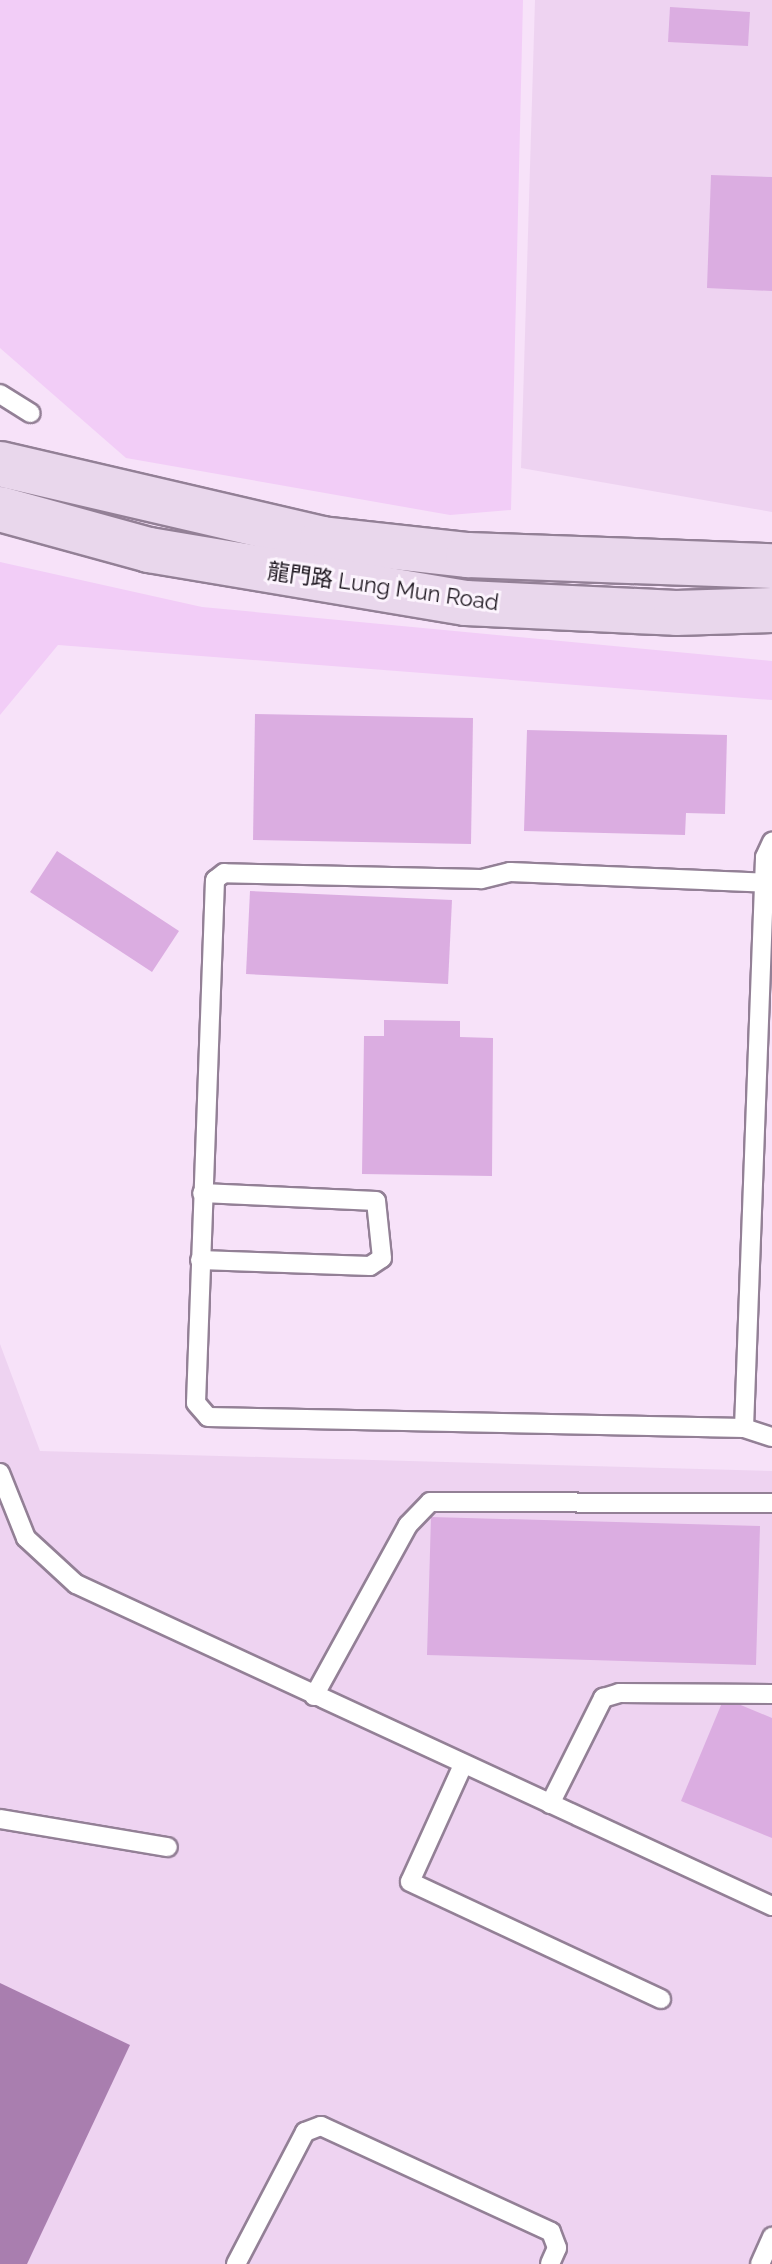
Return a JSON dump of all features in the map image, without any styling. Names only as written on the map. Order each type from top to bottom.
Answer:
[{"type":"main road","name":"龍門路 Lung Mun Road","points":[[0,464],[322,539],[468,555],[772,566]]},
{"type":"main road","name":"龍門路 Lung Mun Road","points":[[0,509],[149,550],[466,603],[676,613],[772,610]]},
{"type":"lane","points":[[0,394],[31,413]]},
{"type":"lane","points":[[744,1428],[772,842]]},
{"type":"lane","points":[[768,883],[510,872],[481,879],[224,873],[211,890],[196,1403],[208,1417],[744,1428],[772,1437]]},
{"type":"lane","points":[[200,1260],[370,1266],[382,1258],[376,1201],[202,1193]]},
{"type":"lane","points":[[0,1473],[26,1538],[76,1584],[772,1906]]},
{"type":"lane","points":[[314,1696],[408,1525],[430,1502],[772,1503]]},
{"type":"lane","points":[[550,1804],[603,1698],[619,1693],[772,1694]]},
{"type":"lane","points":[[463,1765],[410,1882],[661,1999]]},
{"type":"lane","points":[[0,1819],[168,1847]]},
{"type":"lane","points":[[236,2264],[305,2132],[321,2126],[551,2232],[557,2248],[550,2264]]},
{"type":"lane","points":[[760,2264],[772,2237]]},
{"type":"shaded area","points":[[0,0],[523,0],[511,510],[450,515],[126,458],[0,348]]},
{"type":"shaded area","points":[[535,0],[772,0],[772,512],[521,468]]},
{"type":"shaded area","points":[[0,562],[202,607],[772,661],[772,700],[58,645],[0,715]]},
{"type":"shaded area","points":[[0,1344],[40,1451],[772,1471],[772,2264],[0,2264]]},
{"type":"shaded area","points":[[0,1983],[130,2045],[27,2264],[0,2264]]},
{"type":"building","points":[[670,7],[750,12],[748,46],[668,42]]},
{"type":"building","points":[[711,175],[772,177],[772,291],[707,288]]},
{"type":"building","points":[[255,714],[473,718],[471,844],[253,840]]},
{"type":"building","points":[[527,730],[727,735],[725,814],[686,813],[685,835],[524,831]]},
{"type":"building","points":[[57,851],[179,931],[152,972],[30,892]]},
{"type":"building","points":[[250,891],[452,900],[448,984],[246,974]]},
{"type":"building","points":[[384,1020],[460,1021],[460,1037],[493,1038],[492,1176],[362,1174],[364,1036],[384,1036]]},
{"type":"building","points":[[431,1517],[760,1526],[756,1665],[427,1655]]},
{"type":"building","points":[[724,1698],[772,1718],[772,1838],[681,1801]]}]
